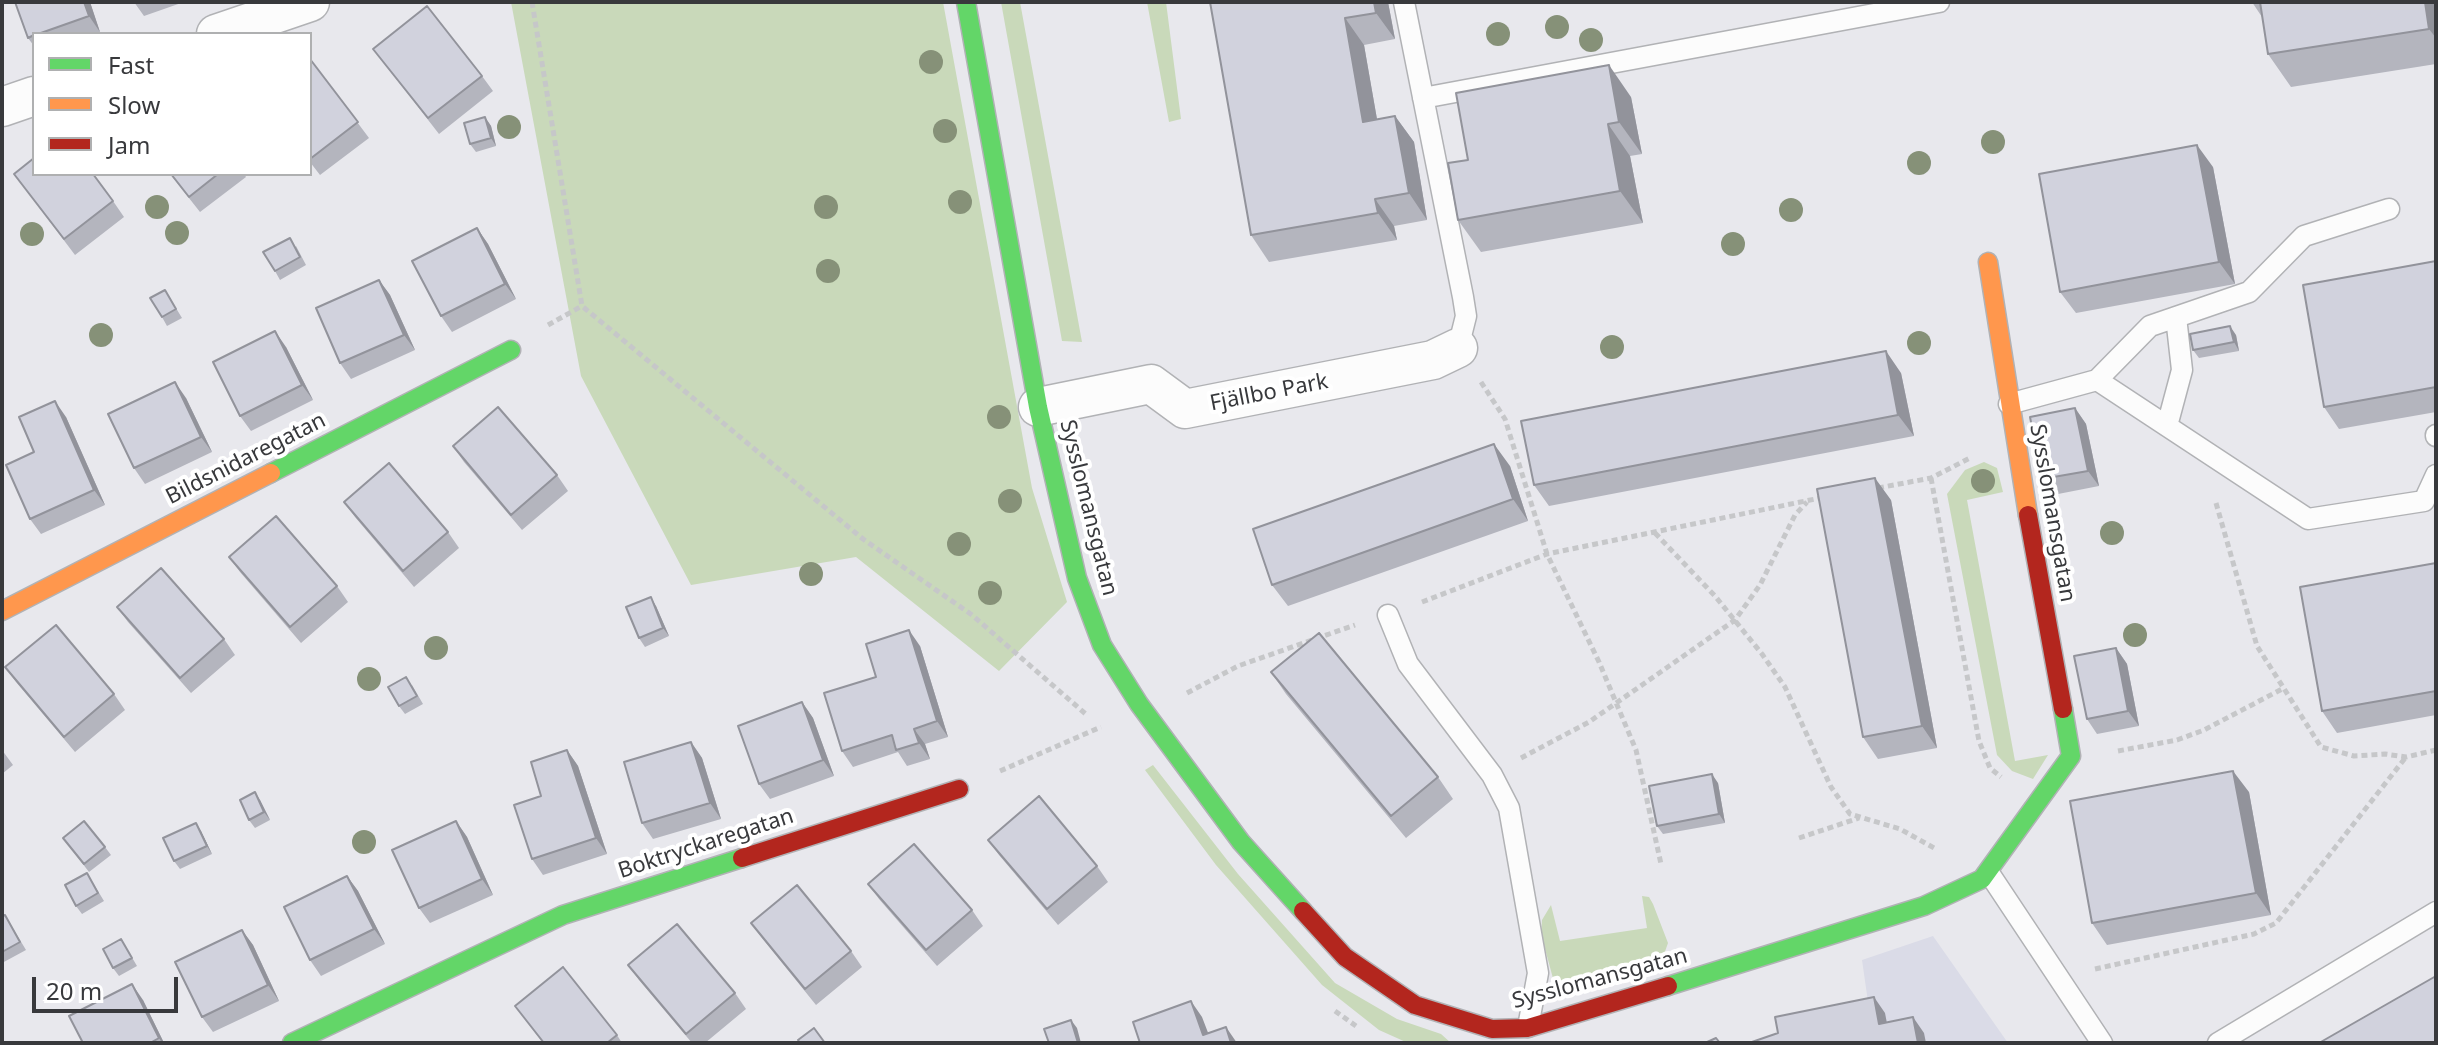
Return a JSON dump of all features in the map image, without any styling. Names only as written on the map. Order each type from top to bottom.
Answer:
[{"type":"street","points":[[222,32],[310,2]]},
{"type":"street","name":"Sysslomansgatan","points":[[966,2],[1038,407],[1077,578],[1102,645],[1139,704],[1241,842],[1345,957],[1415,1005],[1492,1036],[1528,1028],[1924,906],[1986,876]]},
{"type":"street","points":[[2,107],[32,97]]},
{"type":"street","name":"Sysslomansgatan","points":[[1988,262],[2014,436],[2071,756]]},
{"type":"street","name":"Fjällbo Park","points":[[1038,407],[1151,384],[1185,409],[1433,360],[1458,348]]},
{"type":"street","name":"Bildsnidaregatan","points":[[2,611],[511,350]]},
{"type":"street","points":[[1986,876],[2071,756]]},
{"type":"street","name":"Boktryckaregatan","points":[[292,1043],[563,915],[959,789]]},
{"type":"lane","points":[[1404,2],[1466,316],[1458,348]]},
{"type":"lane","points":[[1423,98],[1939,2]]},
{"type":"lane","points":[[2009,404],[2097,380],[2150,326],[2249,292],[2304,236],[2389,209]]},
{"type":"lane","points":[[2167,426],[2182,370],[2176,317]]},
{"type":"lane","points":[[2097,380],[2308,519],[2424,501],[2436,475]]},
{"type":"lane","points":[[1388,615],[1408,664],[1505,795],[1538,973],[1528,1028]]},
{"type":"lane","points":[[1986,876],[2102,1043]]},
{"type":"lane","points":[[2218,1043],[2436,912]]},
{"type":"path","points":[[532,2],[582,306],[863,539],[972,615],[1101,727]]},
{"type":"path","points":[[1458,348],[1505,419],[1547,554],[1636,750],[1661,864]]},
{"type":"path","points":[[1870,489],[1931,478],[2014,436]]},
{"type":"path","points":[[2211,455],[2211,483],[2257,646],[2321,747],[2354,756],[2385,754],[2406,757],[2436,750]]},
{"type":"path","points":[[1931,478],[1979,741],[1990,768],[2038,803]]},
{"type":"path","points":[[959,789],[1101,727],[1163,692],[1179,697],[1238,666],[1296,643],[1388,615],[1547,554],[1839,495]]},
{"type":"path","points":[[1492,775],[1589,722],[1735,620],[1760,585],[1795,515],[1808,500]]},
{"type":"path","points":[[1654,533],[1735,620],[1785,687],[1831,787],[1850,814],[1900,829],[1986,876]]},
{"type":"path","points":[[2071,756],[2177,740],[2204,730],[2284,688]]},
{"type":"path","points":[[2061,981],[2096,968],[2254,934],[2276,923],[2406,757]]},
{"type":"path","points":[[1799,838],[1860,817]]},
{"type":"shaded area","points":[[1933,936],[2008,1043],[1788,1043],[1870,1016],[1862,960]]},
{"type":"green space","points":[[511,2],[943,2],[1032,488],[1067,602],[999,671],[856,557],[691,585],[581,376]]},
{"type":"green space","points":[[1001,2],[1020,2],[1082,342],[1062,341]]},
{"type":"green space","points":[[1147,2],[1166,2],[1181,119],[1169,122]]},
{"type":"green space","points":[[1984,462],[1997,468],[2003,492],[1967,500],[2015,761],[2048,755],[2033,779],[2012,771],[1997,755],[1947,494],[1965,470]]},
{"type":"green space","points":[[1153,765],[1238,874],[1335,983],[1397,1019],[1441,1034],[1451,1043],[1408,1043],[1379,1030],[1322,985],[1216,865],[1145,770]]},
{"type":"green space","points":[[1642,896],[1649,897],[1653,904],[1668,943],[1661,963],[1598,984],[1571,988],[1554,982],[1541,934],[1542,920],[1551,905],[1560,941],[1647,928]]},
{"type":"building","points":[[15,2],[84,2],[89,16],[44,32],[32,32],[28,38]]},
{"type":"building","points":[[1210,2],[1374,2],[1376,13],[1345,18],[1363,122],[1395,116],[1409,193],[1375,199],[1378,213],[1251,235]]},
{"type":"building","points":[[2260,2],[2425,2],[2429,29],[2268,54]]},
{"type":"building","points":[[427,6],[482,76],[428,118],[373,49]]},
{"type":"building","points":[[312,62],[358,122],[312,157]]},
{"type":"building","points":[[1609,65],[1619,122],[1608,124],[1620,191],[1458,220],[1448,163],[1468,160],[1456,93]]},
{"type":"building","points":[[485,117],[491,138],[470,144],[464,123]]},
{"type":"building","points":[[2197,145],[2219,262],[2060,292],[2039,174]]},
{"type":"building","points":[[32,160],[32,176],[94,176],[113,201],[64,239],[14,174]]},
{"type":"building","points":[[173,176],[215,176],[189,197]]},
{"type":"building","points":[[477,228],[505,284],[441,316],[412,261]]},
{"type":"building","points":[[290,238],[300,257],[275,271],[263,252]]},
{"type":"building","points":[[2436,261],[2436,387],[2324,407],[2303,285]]},
{"type":"building","points":[[379,280],[404,335],[340,363],[316,308]]},
{"type":"building","points":[[165,290],[176,309],[162,317],[150,298]]},
{"type":"building","points":[[2230,326],[2234,342],[2193,350],[2190,334]]},
{"type":"building","points":[[275,331],[302,385],[240,416],[213,362]]},
{"type":"building","points":[[1886,351],[1898,415],[1534,485],[1521,421]]},
{"type":"building","points":[[175,382],[201,437],[134,468],[108,414]]},
{"type":"building","points":[[55,401],[94,490],[30,519],[6,465],[34,452],[19,417]]},
{"type":"building","points":[[498,407],[557,475],[511,515],[453,446]]},
{"type":"building","points":[[2075,408],[2088,471],[2042,479],[2030,417]]},
{"type":"building","points":[[1494,444],[1513,499],[1272,585],[1253,529]]},
{"type":"building","points":[[389,463],[448,532],[403,571],[344,502]]},
{"type":"building","points":[[1875,478],[1922,726],[1863,737],[1817,489]]},
{"type":"building","points":[[276,516],[337,586],[290,627],[229,557]]},
{"type":"building","points":[[2436,563],[2436,691],[2322,711],[2300,587]]},
{"type":"building","points":[[161,568],[224,639],[180,678],[117,607]]},
{"type":"building","points":[[651,597],[663,628],[639,638],[626,607]]},
{"type":"building","points":[[56,625],[114,694],[64,737],[5,667]]},
{"type":"building","points":[[909,630],[937,721],[914,729],[919,743],[896,750],[892,735],[842,751],[824,693],[876,677],[866,644]]},
{"type":"building","points":[[1319,633],[1438,777],[1391,816],[1271,672]]},
{"type":"building","points":[[2116,648],[2128,711],[2087,719],[2074,656]]},
{"type":"building","points":[[406,677],[417,696],[399,706],[388,687]]},
{"type":"building","points":[[802,702],[823,760],[759,784],[738,726]]},
{"type":"building","points":[[691,742],[710,803],[642,823],[624,762]]},
{"type":"building","points":[[567,750],[596,838],[532,859],[514,805],[541,796],[531,762]]},
{"type":"building","points":[[2233,771],[2256,893],[2092,923],[2070,801]]},
{"type":"building","points":[[1712,774],[1719,814],[1657,826],[1649,786]]},
{"type":"building","points":[[255,792],[264,812],[249,820],[240,800]]},
{"type":"building","points":[[1039,796],[1097,866],[1047,909],[988,840]]},
{"type":"building","points":[[84,821],[105,847],[84,864],[63,838]]},
{"type":"building","points":[[456,821],[482,879],[419,908],[392,850]]},
{"type":"building","points":[[196,823],[207,846],[174,861],[163,838]]},
{"type":"building","points":[[914,844],[972,910],[926,950],[868,884]]},
{"type":"building","points":[[87,873],[98,893],[76,906],[65,885]]},
{"type":"building","points":[[347,876],[374,929],[310,960],[284,907]]},
{"type":"building","points":[[797,885],[851,951],[805,989],[751,923]]},
{"type":"building","points":[[5,915],[20,942],[2,952],[2,916]]},
{"type":"building","points":[[677,924],[735,993],[686,1034],[628,965]]},
{"type":"building","points":[[242,930],[268,985],[202,1017],[175,962]]},
{"type":"building","points":[[121,939],[132,958],[113,968],[103,949]]},
{"type":"building","points":[[563,967],[617,1035],[607,1043],[544,1043],[515,1006]]},
{"type":"building","points":[[2436,976],[2436,1043],[2319,1043]]},
{"type":"building","points":[[132,984],[159,1038],[150,1043],[83,1043],[69,1016]]},
{"type":"building","points":[[1874,997],[1879,1024],[1913,1017],[1918,1043],[1749,1043],[1778,1033],[1775,1017]]},
{"type":"building","points":[[1191,1001],[1203,1035],[1226,1027],[1231,1043],[1140,1043],[1133,1022]]},
{"type":"building","points":[[1071,1020],[1078,1043],[1049,1043],[1044,1029]]},
{"type":"building","points":[[814,1028],[825,1043],[800,1043],[798,1040]]},
{"type":"traffic: fast","points":[[966,2],[1038,407],[1077,578],[1102,645],[1139,704],[1241,842],[1303,911]]},
{"type":"traffic: fast","points":[[271,473],[511,350]]},
{"type":"traffic: fast","points":[[1668,986],[1924,906],[1982,879],[2071,756],[2063,709]]},
{"type":"traffic: fast","points":[[292,1043],[563,915],[742,858]]},
{"type":"traffic: slow","points":[[1988,262],[2028,515]]},
{"type":"traffic: slow","points":[[2,611],[271,473]]},
{"type":"traffic: jam","points":[[2028,515],[2063,709]]},
{"type":"traffic: jam","points":[[742,858],[959,789]]},
{"type":"traffic: jam","points":[[1303,911],[1345,957],[1415,1005],[1492,1029],[1528,1028],[1668,986]]}]
